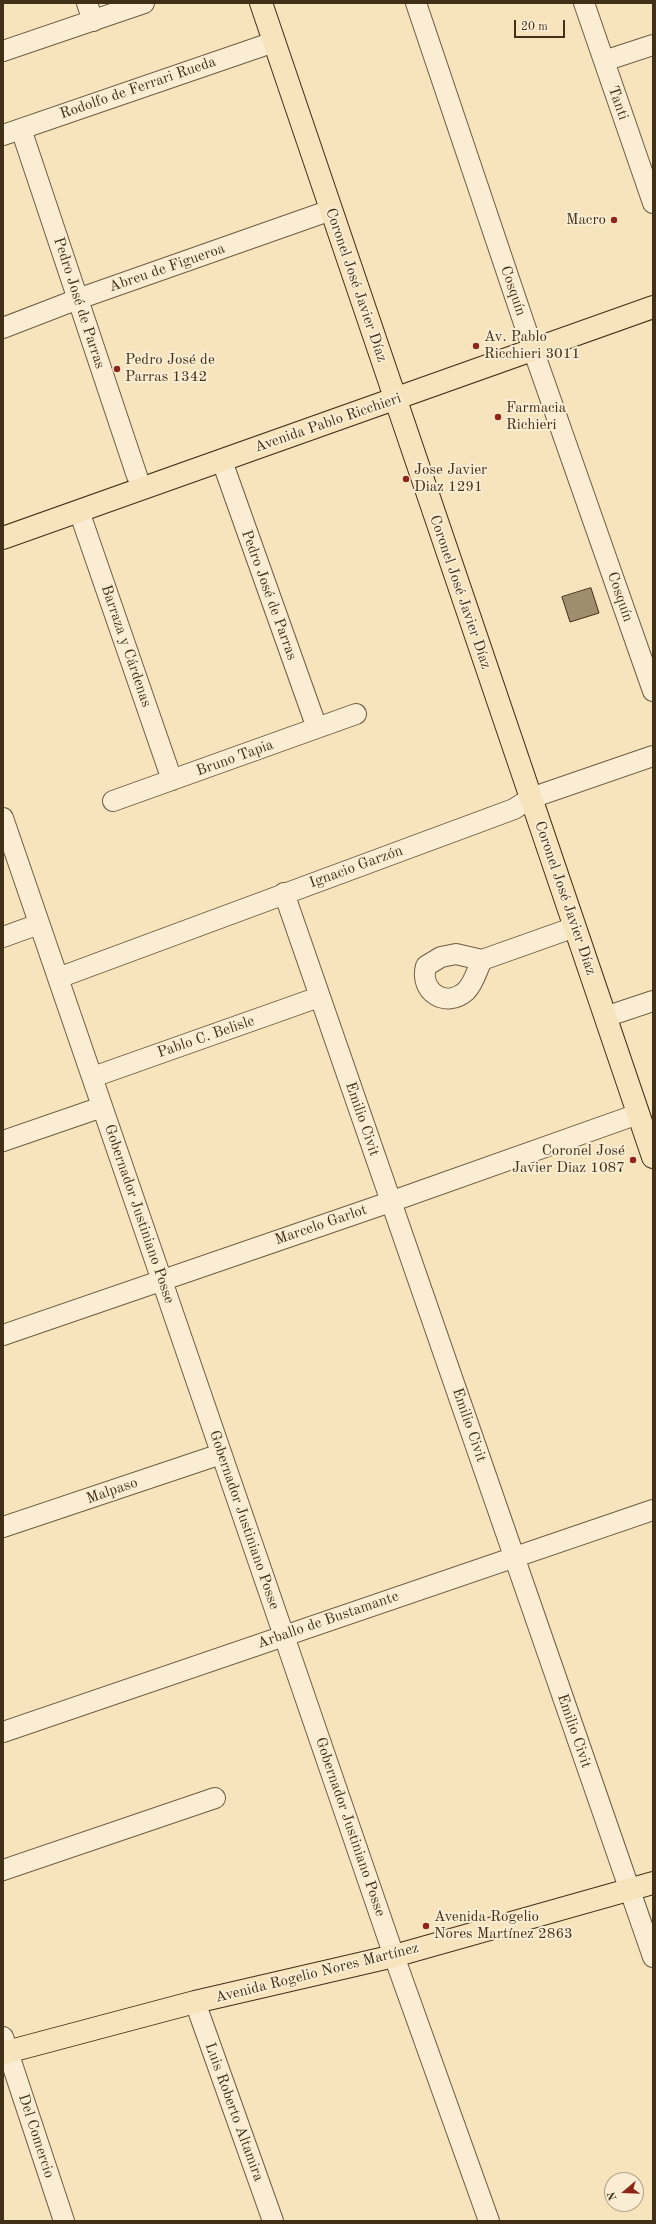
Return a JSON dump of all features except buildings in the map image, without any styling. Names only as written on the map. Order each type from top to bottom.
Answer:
[{"type":"main road","name":"Coronel José Javier Díaz","points":[[261,3],[653,1157]]},
{"type":"main road","name":"Avenida Pablo Ricchieri","points":[[531,344],[653,294]]},
{"type":"main road","name":"Avenida Pablo Ricchieri","points":[[3,524],[137,476],[393,393],[531,344],[653,307]]},
{"type":"main road","name":"Avenida Pablo Ricchieri","points":[[3,538],[222,461],[393,393]]},
{"type":"main road","name":"Avenida Rogelio Nores Martínez","points":[[5,2047],[394,1956],[653,1883]]},
{"type":"street","points":[[3,52],[90,12],[144,3]]},
{"type":"street","name":"Cosquín","points":[[416,3],[531,344],[653,691]]},
{"type":"street","name":"Tanti","points":[[584,3],[653,203]]},
{"type":"street","name":"Rodolfo de Ferrari Rueda","points":[[12,132],[274,42]]},
{"type":"street","points":[[604,61],[653,45]]},
{"type":"street","name":"Pedro José de Parras","points":[[12,132],[78,299],[137,476]]},
{"type":"street","name":"Abreu de Figueroa","points":[[3,328],[78,299],[331,210]]},
{"type":"street","name":"Pedro José de Parras","points":[[222,461],[317,728]]},
{"type":"street","name":"Barraza y Cárdenas","points":[[79,511],[172,780]]},
{"type":"street","name":"Bruno Tapia","points":[[114,801],[356,714]]},
{"type":"street","name":"Ignacio Garzón","points":[[58,978],[514,809],[531,798],[653,756]]},
{"type":"street","name":"Gobernador Justiniano Posse","points":[[3,818],[394,1956],[489,2221]]},
{"type":"street","name":"Emilio Civit","points":[[284,893],[390,1202],[515,1557],[628,1889],[653,1957]]},
{"type":"street","points":[[3,937],[39,924]]},
{"type":"street","points":[[482,960],[575,927]]},
{"type":"street","name":"Pablo C. Belisle","points":[[93,1077],[319,997]]},
{"type":"street","points":[[605,1017],[653,1001]]},
{"type":"street","points":[[3,1141],[102,1107]]},
{"type":"street","name":"Marcelo Garlot","points":[[3,1335],[390,1202],[638,1114]]},
{"type":"street","name":"Malpaso","points":[[3,1527],[221,1454]]},
{"type":"street","name":"Arballo de Bustamante","points":[[3,1732],[653,1510]]},
{"type":"street","points":[[3,1870],[214,1798]]},
{"type":"street","name":"Luis Roberto Altamira","points":[[194,2002],[273,2221]]},
{"type":"street","name":"Del Comercio","points":[[5,2047],[64,2221]]},
{"type":"place","name":"Macro","points":[[614,220]]},
{"type":"place","name":"Av. Pablo Ricchieri 3011","points":[[476,346]]},
{"type":"place","name":"Pedro José de Parras 1342","points":[[117,369]]},
{"type":"place","name":"Farmacia Richieri","points":[[498,417]]},
{"type":"place","name":"Jose Javier Diaz 1291","points":[[406,479]]},
{"type":"place","name":"Coronel José Javier Diaz 1087","points":[[633,1160]]},
{"type":"place","name":"Avenida Rogelio Nores Martínez 2863","points":[[426,1926]]}]
